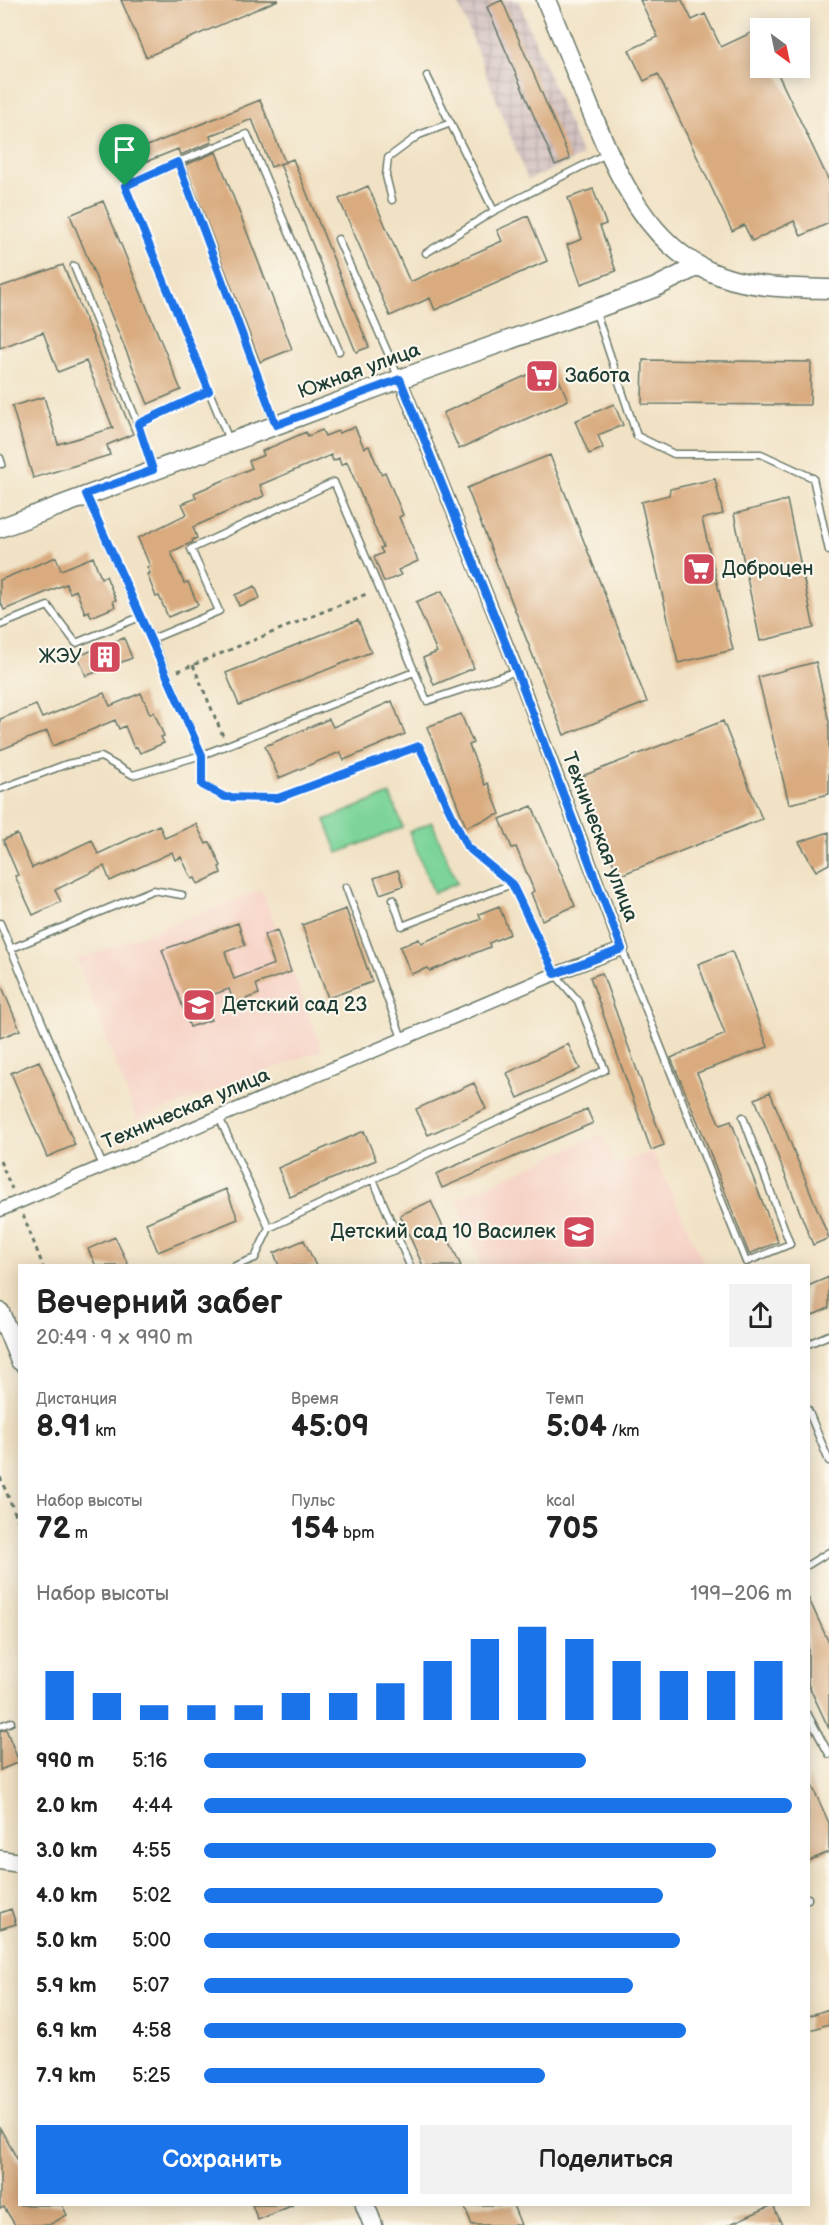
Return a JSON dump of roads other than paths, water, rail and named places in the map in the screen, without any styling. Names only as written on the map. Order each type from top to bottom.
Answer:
[{"type":"street","points":[[546,0],[608,153],[631,195],[657,232],[678,253],[698,266],[722,276],[764,285],[829,289]]},
{"type":"street","name":"Южная улица","points":[[0,528],[86,494],[654,288],[698,266]]},
{"type":"street","name":"Техническая улица","points":[[0,1210],[402,1038],[555,974],[622,949],[517,672],[400,379]]},
{"type":"street","points":[[0,1312],[18,1354]]},
{"type":"street","points":[[0,1860],[18,1863]]},
{"type":"street","points":[[365,2206],[374,2225]]},
{"type":"lane","points":[[427,75],[494,211]]},
{"type":"lane","points":[[392,200],[386,176],[388,158],[419,135],[451,123]]},
{"type":"lane","points":[[230,442],[125,186],[247,134],[339,351]]},
{"type":"lane","points":[[426,253],[494,211],[608,153]]},
{"type":"lane","points":[[178,162],[276,425]]},
{"type":"lane","points":[[338,240],[400,379]]},
{"type":"lane","points":[[74,267],[138,424],[153,470]]},
{"type":"lane","points":[[594,309],[638,436],[674,454],[761,454],[813,478],[829,551]]},
{"type":"lane","points":[[138,424],[209,391]]},
{"type":"lane","points":[[0,458],[2,464],[0,464]]},
{"type":"lane","points":[[152,639],[219,611],[191,549],[334,482],[427,701],[517,672]]},
{"type":"lane","points":[[86,494],[202,755],[202,785],[225,797],[278,798],[419,746],[467,847],[512,884],[555,974],[578,1001],[605,1070],[268,1228],[255,1258],[257,1264]]},
{"type":"lane","points":[[0,625],[48,606],[76,643],[140,617]]},
{"type":"lane","points":[[0,789],[68,764],[101,757],[133,775],[227,746],[414,672]]},
{"type":"lane","points":[[393,899],[402,926],[512,884]]},
{"type":"lane","points":[[346,887],[402,1038]]},
{"type":"lane","points":[[10,949],[153,890],[182,895]]},
{"type":"lane","points":[[0,923],[103,1166]]},
{"type":"lane","points":[[622,949],[746,1262],[790,1244],[743,1118]]},
{"type":"lane","points":[[218,1117],[268,1228]]},
{"type":"lane","points":[[373,1179],[409,1264]]},
{"type":"lane","points":[[240,1264],[255,1258]]},
{"type":"lane","points":[[810,1343],[829,1335]]},
{"type":"lane","points":[[810,1415],[829,1461]]},
{"type":"lane","points":[[810,1564],[829,1552]]},
{"type":"lane","points":[[810,1719],[829,1754]]},
{"type":"lane","points":[[0,1726],[11,1722]]},
{"type":"place","name":"Забота","points":[[542,376]]},
{"type":"place","name":"Доброцен","points":[[699,569]]},
{"type":"place","name":"ЖЭУ","points":[[105,657]]},
{"type":"place","name":"Детский сад 23","points":[[199,1005]]},
{"type":"place","name":"Детский сад 10 Василек","points":[[579,1232]]}]
